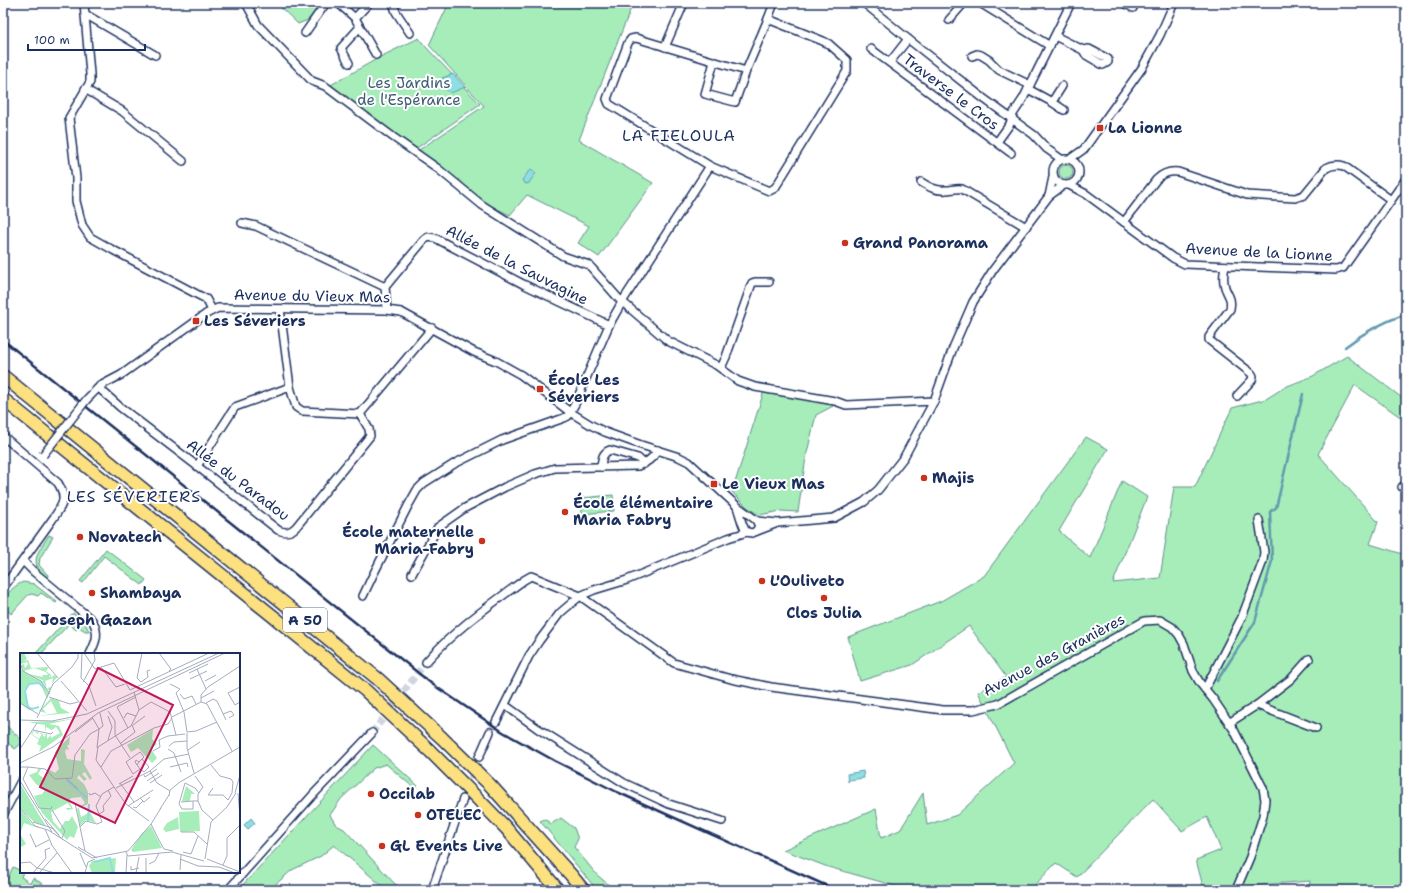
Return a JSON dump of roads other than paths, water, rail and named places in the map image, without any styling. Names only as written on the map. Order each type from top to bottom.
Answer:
[{"type":"highway","name":"A 50","points":[[3,376],[378,679],[491,786],[561,863],[583,890]]},
{"type":"highway","name":"A 50","points":[[3,399],[366,691],[430,751],[506,828],[558,890]]},
{"type":"street","points":[[84,3],[90,82],[69,118],[76,178],[76,202],[82,225],[90,236],[113,250],[206,299],[212,310]]},
{"type":"street","points":[[246,3],[258,25],[312,81],[325,86],[393,138],[437,168],[482,205],[563,256],[589,265],[622,302],[668,341],[704,358],[721,368],[738,381],[755,387],[835,401],[846,405],[934,401]]},
{"type":"street","points":[[305,33],[326,3]]},
{"type":"street","points":[[338,3],[355,18],[376,55]]},
{"type":"street","points":[[355,18],[369,3]]},
{"type":"street","points":[[393,3],[396,12],[410,33]]},
{"type":"street","points":[[665,47],[684,3]]},
{"type":"street","points":[[714,62],[705,94],[735,102],[774,3]]},
{"type":"street","points":[[864,3],[1011,120],[1034,136],[1061,160]]},
{"type":"street","points":[[949,20],[964,3]]},
{"type":"street","points":[[980,3],[1050,46]]},
{"type":"street","name":"Traverse le Cros","points":[[997,142],[1010,124],[1071,3]]},
{"type":"street","points":[[1124,3],[1133,8]]},
{"type":"street","points":[[1086,194],[1079,176],[1078,166],[1084,149],[1142,68],[1160,35],[1173,4]]},
{"type":"street","points":[[85,14],[155,55]]},
{"type":"street","points":[[746,71],[636,38],[631,39],[628,43],[607,99],[608,104],[710,166],[769,191],[775,188],[847,72],[847,60],[829,44],[768,19]]},
{"type":"street","points":[[349,63],[342,50],[342,46],[360,27]]},
{"type":"street","points":[[1055,36],[1083,50]]},
{"type":"street","name":"Traverse le Cros","points":[[890,62],[908,39]]},
{"type":"street","name":"Traverse le Cros","points":[[871,49],[1011,153]]},
{"type":"street","points":[[972,56],[977,54],[990,60],[999,70],[1029,87],[1064,110]]},
{"type":"street","points":[[1052,102],[1062,86]]},
{"type":"street","points":[[85,89],[122,111],[183,161]]},
{"type":"street","points":[[1047,149],[1054,166]]},
{"type":"street","points":[[1070,160],[1084,149]]},
{"type":"street","points":[[1049,196],[1053,177],[1052,171],[1057,162],[1061,160],[1070,160],[1075,162],[1078,166]]},
{"type":"street","points":[[1124,222],[1156,180],[1162,174],[1171,171],[1247,195],[1295,198],[1304,195],[1326,168],[1339,164],[1344,166],[1391,200]]},
{"type":"street","points":[[363,596],[408,506],[424,483],[454,464],[502,440],[564,418],[570,412],[575,404],[609,325],[622,302],[710,166]]},
{"type":"street","points":[[496,722],[529,656],[539,640],[560,613],[580,596],[626,580],[728,538],[744,527],[748,518],[778,523],[834,518],[864,502],[878,490],[904,457],[934,401],[953,348],[973,302],[993,270],[1049,196],[1077,180],[1079,176]]},
{"type":"street","points":[[1053,177],[1056,181],[1067,185]]},
{"type":"street","name":"Avenue de la Lionne","points":[[1067,185],[1086,194],[1180,262],[1185,264],[1336,270],[1344,268],[1406,180]]},
{"type":"street","points":[[921,182],[938,190],[956,188],[962,189],[1026,227]]},
{"type":"street","points":[[242,223],[256,226],[385,287],[387,310]]},
{"type":"street","name":"Allée de la Sauvagine","points":[[385,287],[424,240],[428,237],[435,238],[523,284],[609,325]]},
{"type":"street","points":[[1225,266],[1224,282],[1231,298],[1230,309],[1209,337],[1209,340],[1251,373],[1252,380],[1238,396]]},
{"type":"street","points":[[721,368],[752,283],[769,282]]},
{"type":"street","name":"Avenue du Vieux Mas","points":[[35,464],[87,399],[100,386],[121,375],[212,310],[223,307],[387,310],[401,312],[474,352],[496,361],[521,375],[570,412],[591,425],[605,432],[679,457],[689,462],[737,506],[755,520]]},
{"type":"street","points":[[280,309],[290,387],[295,405],[299,410],[360,414],[432,328]]},
{"type":"street","name":"Allée du Paradou","points":[[100,386],[101,390],[120,407],[278,530],[283,532],[288,532],[296,527],[370,436],[369,430],[360,414]]},
{"type":"street","points":[[197,466],[234,407],[290,387]]},
{"type":"street","points":[[3,588],[13,572],[23,561],[59,510],[64,498],[58,482],[4,437]]},
{"type":"street","points":[[601,467],[603,455],[610,450],[638,458],[644,464]]},
{"type":"street","points":[[412,574],[438,527],[465,508],[505,487],[535,474],[555,468],[638,466],[654,457],[658,450]]},
{"type":"street","name":"Avenue du Vieux Mas","points":[[737,506],[744,527]]},
{"type":"street","points":[[755,520],[758,526],[756,531]]},
{"type":"street","points":[[1205,689],[1242,617],[1263,561],[1264,552],[1259,520]]},
{"type":"street","points":[[744,527],[752,533],[778,523]]},
{"type":"street","points":[[23,561],[92,620],[96,626],[97,638],[90,653]]},
{"type":"street","name":"Avenue des Granières","points":[[426,662],[441,645],[482,612],[531,576],[580,596],[674,663],[731,679],[771,687],[943,710],[972,710],[998,704],[1144,621],[1160,620],[1172,627],[1179,635],[1184,644],[1193,671],[1234,730],[1256,771],[1263,788],[1265,800],[1263,816],[1250,857],[1236,890]]},
{"type":"street","points":[[1229,722],[1256,705],[1291,679],[1309,659]]},
{"type":"street","points":[[505,705],[537,728],[624,783],[669,804],[722,821]]},
{"type":"street","points":[[1256,705],[1316,728]]},
{"type":"street","points":[[479,756],[490,732]]},
{"type":"street","points":[[228,890],[312,796],[372,733]]},
{"type":"street","points":[[3,815],[20,783]]},
{"type":"street","points":[[432,890],[463,799]]},
{"type":"water","points":[[453,74],[465,87],[451,93],[444,88],[442,78]]},
{"type":"water","points":[[531,169],[536,173],[528,184],[524,183],[522,180]]},
{"type":"water","points":[[863,771],[864,778],[849,780],[848,782],[847,774]]},
{"type":"water","points":[[251,818],[255,823],[248,829],[244,825]]},
{"type":"waterway","points":[[1345,347],[1374,328],[1389,320],[1406,314]]},
{"type":"waterway","points":[[1217,681],[1255,622],[1272,561],[1270,512],[1276,508],[1303,394]]},
{"type":"tunnel","points":[[372,733],[426,662]]},
{"type":"tunnel","points":[[490,732],[496,722]]},
{"type":"tunnel","points":[[463,799],[479,757]]},
{"type":"railway","points":[[3,340],[432,684],[503,732],[555,761],[617,792],[836,890]]},
{"type":"place","name":"La Lionne","points":[[1100,128]]},
{"type":"place","name":"Grand Panorama","points":[[845,243]]},
{"type":"place","name":"Les Séveriers","points":[[196,321]]},
{"type":"place","name":"École Les Séveriers","points":[[540,389]]},
{"type":"place","name":"Majis","points":[[924,478]]},
{"type":"place","name":"Le Vieux Mas","points":[[714,484]]},
{"type":"place","name":"École élémentaire Maria Fabry","points":[[565,512]]},
{"type":"place","name":"Novatech","points":[[80,537]]},
{"type":"place","name":"École maternelle Maria-Fabry","points":[[482,541]]},
{"type":"place","name":"L'Ouliveto","points":[[762,581]]},
{"type":"place","name":"Shambaya","points":[[92,593]]},
{"type":"place","name":"Clos Julia","points":[[824,598]]},
{"type":"place","name":"Joseph Gazan","points":[[32,620]]},
{"type":"place","name":"Occilab","points":[[371,794]]},
{"type":"place","name":"OTELEC","points":[[418,815]]},
{"type":"place","name":"GL Events Live","points":[[382,846]]},
{"type":"district","name":"LA FIELOULA","points":[[679,135]]},
{"type":"district","name":"LES SÉVERIERS","points":[[134,496]]},
{"type":"park label","name":"Les Jardins de l'Espérance","points":[[409,92]]}]
